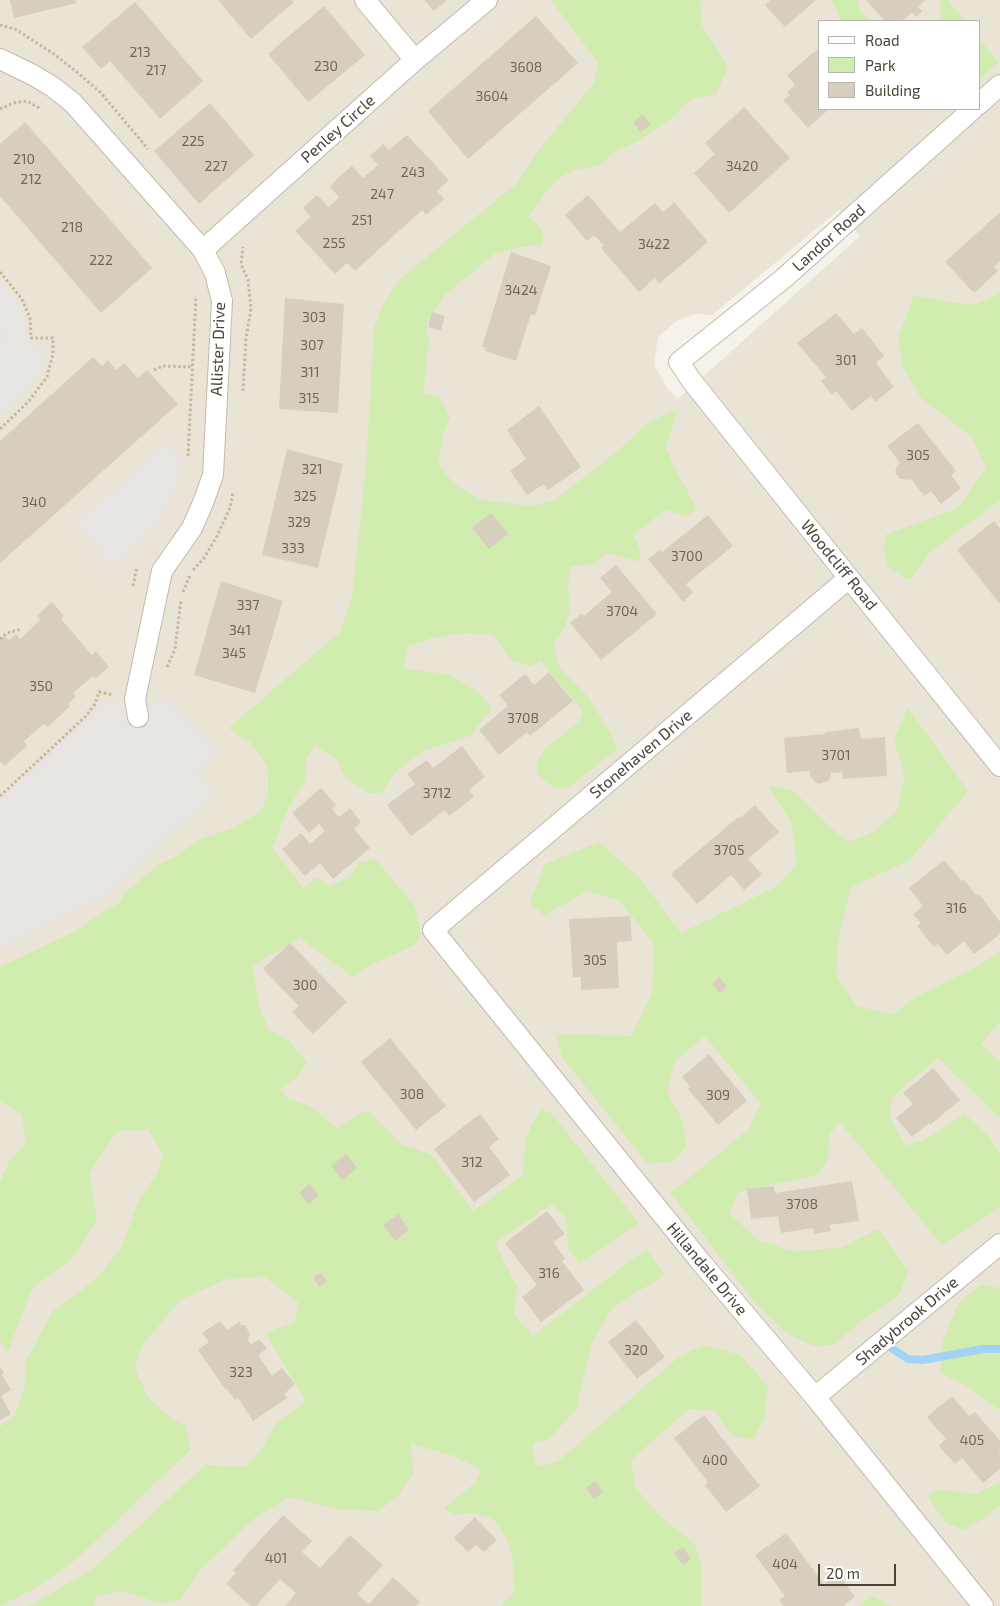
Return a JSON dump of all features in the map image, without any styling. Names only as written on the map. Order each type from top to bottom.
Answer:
[{"type":"street","points":[[365,0],[415,60]]},
{"type":"street","name":"Penley Circle","points":[[203,250],[415,60],[487,0]]},
{"type":"street","name":"Allister Drive","points":[[0,59],[33,75],[73,102],[203,250],[215,273],[222,301],[213,475],[192,528],[162,571],[135,699],[138,716]]},
{"type":"street","points":[[980,103],[1000,84]]},
{"type":"street","name":"Landor Road","points":[[679,362],[783,279],[972,110]]},
{"type":"street","name":"Woodcliff Road","points":[[679,362],[691,380],[848,578],[1000,766]]},
{"type":"street","name":"Stonehaven Drive","points":[[433,930],[848,578]]},
{"type":"street","name":"Hillandale Drive","points":[[433,930],[700,1261],[815,1397],[983,1606]]},
{"type":"street","name":"Shadybrook Drive","points":[[815,1397],[1000,1244]]},
{"type":"path","points":[[0,109],[12,103],[27,101],[44,111]]},
{"type":"path","points":[[242,395],[246,338],[251,309],[248,280],[241,264],[242,248],[246,242]]},
{"type":"path","points":[[0,272],[22,299],[30,318],[32,338],[54,338],[53,354],[47,377],[29,401],[0,429]]},
{"type":"path","points":[[188,456],[196,293]]},
{"type":"path","points":[[154,370],[163,366],[193,368]]},
{"type":"path","points":[[166,668],[175,649],[182,593],[191,573],[204,558],[217,536],[230,508],[235,486]]},
{"type":"path","points":[[132,595],[138,562]]},
{"type":"path","points":[[0,639],[7,633],[22,629]]},
{"type":"path","points":[[0,796],[85,717],[95,704],[99,692],[115,696],[116,690]]},
{"type":"shaded area","points":[[0,0],[1000,0],[1000,1606],[0,1606]],"holes":[[[839,210],[860,236],[678,399],[667,388],[654,365],[658,337],[678,320],[696,314],[712,315]]]},
{"type":"shaded area","points":[[0,279],[18,300],[26,320],[29,343],[33,346],[48,348],[41,373],[20,400],[0,418],[0,341],[3,335],[0,330]]},
{"type":"shaded area","points":[[169,442],[184,462],[165,514],[111,567],[75,523]]},
{"type":"shaded area","points":[[164,696],[219,751],[198,771],[216,792],[106,894],[0,950],[0,800],[89,717],[102,700],[153,705]]},
{"type":"green space","points":[[551,0],[700,0],[702,25],[728,68],[716,94],[691,99],[672,118],[638,141],[614,152],[600,165],[572,171],[555,181],[528,216],[543,230],[542,245],[519,247],[494,254],[445,295],[426,323],[429,342],[423,393],[440,398],[450,417],[444,433],[438,462],[452,482],[478,499],[530,506],[555,500],[619,450],[646,424],[677,409],[666,447],[697,509],[686,516],[665,510],[633,535],[641,551],[639,562],[608,553],[594,563],[570,567],[568,587],[570,614],[562,632],[553,642],[560,668],[588,697],[610,732],[617,750],[569,787],[554,788],[537,773],[537,763],[545,748],[578,723],[583,713],[541,661],[530,666],[511,660],[493,634],[463,633],[432,638],[408,646],[404,668],[450,675],[479,692],[492,709],[470,736],[425,750],[395,772],[382,793],[368,793],[345,777],[337,760],[315,745],[306,759],[305,782],[288,808],[272,848],[304,888],[317,877],[329,886],[348,878],[359,863],[375,859],[415,906],[421,934],[415,945],[368,966],[353,977],[300,938],[252,966],[258,1001],[268,1029],[288,1040],[307,1062],[297,1077],[280,1089],[288,1099],[310,1106],[337,1128],[359,1114],[368,1111],[401,1144],[432,1155],[473,1211],[523,1175],[525,1141],[541,1109],[552,1114],[639,1223],[580,1264],[568,1248],[566,1218],[552,1204],[495,1243],[517,1287],[514,1314],[533,1336],[646,1249],[665,1275],[613,1307],[592,1342],[576,1410],[549,1439],[533,1443],[535,1467],[558,1461],[679,1357],[703,1345],[741,1355],[768,1387],[764,1419],[753,1440],[732,1435],[714,1410],[689,1409],[631,1460],[635,1487],[661,1517],[694,1543],[702,1568],[702,1606],[501,1606],[514,1592],[513,1561],[507,1539],[493,1519],[474,1513],[454,1514],[444,1508],[475,1483],[482,1470],[451,1455],[411,1444],[413,1474],[397,1497],[378,1511],[337,1509],[290,1497],[256,1517],[201,1569],[180,1600],[159,1603],[123,1591],[97,1596],[94,1606],[29,1606],[93,1569],[205,1465],[245,1467],[261,1450],[277,1422],[306,1401],[265,1333],[295,1322],[298,1302],[263,1276],[227,1279],[180,1300],[141,1347],[135,1369],[149,1399],[170,1417],[185,1425],[191,1449],[77,1559],[32,1590],[0,1606],[0,1427],[15,1415],[25,1384],[25,1363],[52,1312],[96,1279],[121,1248],[139,1200],[157,1173],[163,1153],[148,1130],[117,1131],[89,1173],[97,1221],[73,1258],[32,1288],[8,1352],[0,1341],[0,1183],[9,1161],[26,1145],[22,1115],[0,1100],[0,967],[76,931],[119,903],[124,894],[158,865],[175,857],[201,839],[233,828],[261,811],[268,796],[268,771],[262,757],[249,741],[239,737],[229,728],[341,631],[352,596],[366,466],[374,328],[382,306],[401,278],[517,183],[538,151],[594,83],[598,63]]},
{"type":"green space","points":[[832,0],[857,0],[861,12],[870,20],[841,20]]},
{"type":"green space","points":[[948,0],[964,20],[941,20],[940,2]]},
{"type":"green space","points":[[980,39],[998,62],[980,80]]},
{"type":"green space","points":[[1000,293],[1000,500],[929,553],[910,580],[888,567],[884,550],[885,535],[958,508],[986,468],[972,437],[921,398],[903,367],[898,338],[914,295],[953,303],[977,304]]},
{"type":"green space","points":[[908,708],[968,791],[909,861],[851,887],[839,935],[836,975],[857,1006],[892,1015],[916,997],[980,965],[1000,952],[1000,1022],[981,1044],[1000,1062],[1000,1118],[938,1058],[893,1096],[890,1117],[905,1146],[925,1140],[965,1114],[990,1138],[1000,1156],[1000,1207],[942,1245],[840,1122],[829,1135],[828,1159],[817,1175],[738,1192],[729,1213],[758,1240],[795,1252],[843,1247],[878,1229],[909,1272],[898,1296],[862,1321],[833,1345],[813,1346],[785,1332],[755,1303],[671,1193],[749,1129],[761,1104],[705,1036],[675,1061],[667,1091],[682,1120],[687,1146],[673,1161],[648,1164],[562,1057],[556,1034],[631,1036],[652,994],[654,944],[619,900],[586,891],[544,916],[530,903],[545,864],[599,842],[639,877],[681,933],[776,887],[797,864],[791,822],[768,785],[793,790],[848,842],[873,832],[896,812],[905,778],[894,739]]},
{"type":"green space","points":[[981,1285],[1000,1288],[1000,1410],[966,1386],[940,1373],[943,1340],[959,1302]]},
{"type":"green space","points":[[1000,1483],[1000,1505],[987,1516],[964,1530],[946,1523],[927,1495],[940,1490],[975,1494]]},
{"type":"green space","points":[[872,1596],[891,1606],[859,1606]]},
{"type":"building","points":[[10,0],[76,0],[77,3],[14,18]]},
{"type":"building","points":[[218,0],[292,0],[294,2],[251,39]]},
{"type":"building","points":[[424,0],[447,0],[434,11]]},
{"type":"building","points":[[770,0],[816,0],[785,27],[765,5]]},
{"type":"building","points":[[866,0],[926,0],[918,7],[922,11],[916,17],[912,12],[903,20],[884,20]]},
{"type":"building","points":[[135,2],[203,81],[160,119],[110,61],[101,69],[82,47]]},
{"type":"building","points":[[324,6],[365,55],[308,102],[268,54]]},
{"type":"building","points":[[536,16],[578,63],[468,159],[428,111]]},
{"type":"building","points":[[818,49],[818,110],[828,110],[808,128],[783,100],[790,95],[787,92],[795,85],[787,75]]},
{"type":"building","points":[[210,103],[254,155],[199,204],[154,151]]},
{"type":"building","points":[[744,107],[790,158],[729,213],[694,173],[715,154],[705,143]]},
{"type":"building","points":[[642,114],[651,124],[641,132],[633,123]]},
{"type":"building","points":[[25,122],[152,268],[101,313],[0,196],[0,144]]},
{"type":"building","points":[[407,135],[449,180],[437,191],[444,199],[426,215],[422,210],[355,271],[347,263],[335,274],[295,231],[311,217],[303,208],[317,195],[329,207],[339,197],[330,187],[341,175],[352,166],[363,178],[378,165],[370,156],[383,144],[389,150]]},
{"type":"building","points":[[588,195],[620,232],[655,203],[663,212],[674,202],[708,242],[659,284],[655,278],[639,292],[601,248],[604,246],[594,235],[587,241],[565,215]]},
{"type":"building","points":[[1000,212],[1000,261],[994,267],[998,271],[974,293],[945,262]]},
{"type":"building","points":[[511,252],[551,266],[535,316],[531,314],[516,361],[485,351],[486,348],[482,347]]},
{"type":"building","points":[[285,298],[344,304],[338,413],[279,409]]},
{"type":"building","points":[[432,312],[445,316],[441,331],[428,327]]},
{"type":"building","points":[[836,313],[854,334],[862,328],[884,356],[876,363],[894,387],[875,402],[871,396],[852,411],[836,391],[832,395],[821,381],[826,377],[797,343]]},
{"type":"building","points":[[93,357],[102,366],[108,360],[116,370],[124,363],[138,378],[147,370],[178,404],[0,563],[0,441]]},
{"type":"building","points":[[539,406],[581,467],[548,490],[544,484],[527,495],[510,471],[526,459],[507,430]]},
{"type":"building","points":[[918,423],[956,471],[951,475],[961,488],[941,504],[931,491],[924,496],[912,480],[900,479],[895,472],[900,463],[887,446]]},
{"type":"building","points":[[287,449],[343,464],[318,568],[262,555]]},
{"type":"building","points":[[491,513],[508,534],[489,549],[472,528]]},
{"type":"building","points":[[708,515],[733,546],[686,584],[693,592],[683,602],[648,559],[660,550],[662,552]]},
{"type":"building","points":[[994,521],[1000,529],[1000,604],[957,550]]},
{"type":"building","points":[[616,565],[657,614],[601,660],[570,623],[581,614],[584,616],[612,592],[600,578]]},
{"type":"building","points":[[221,581],[283,601],[255,693],[194,675]]},
{"type":"building","points":[[52,602],[64,616],[61,619],[92,655],[96,651],[109,667],[95,679],[93,676],[73,693],[76,697],[68,703],[70,706],[48,727],[44,724],[24,741],[27,746],[4,766],[0,763],[0,640],[4,636],[9,640],[16,634],[20,639],[40,620],[37,616]]},
{"type":"building","points":[[549,672],[573,701],[530,736],[527,732],[499,755],[479,730],[508,706],[499,695],[525,674],[534,685]]},
{"type":"building","points":[[859,728],[861,739],[885,737],[887,776],[843,779],[842,772],[831,773],[828,781],[818,784],[810,776],[810,771],[787,773],[784,738]]},
{"type":"building","points":[[462,746],[485,777],[469,790],[474,797],[449,816],[445,810],[411,836],[387,805],[415,784],[407,774],[427,760],[433,768]]},
{"type":"building","points":[[321,788],[336,805],[332,809],[339,817],[350,808],[361,822],[354,829],[370,848],[333,879],[320,863],[305,876],[282,849],[301,833],[310,844],[325,831],[319,824],[309,833],[292,813]]},
{"type":"building","points":[[755,805],[779,832],[748,859],[762,874],[744,890],[731,875],[697,904],[671,874],[738,817],[740,818]]},
{"type":"building","points":[[944,860],[977,896],[979,894],[1000,922],[1000,934],[974,954],[964,941],[947,955],[938,944],[934,947],[917,926],[921,923],[913,914],[923,906],[909,888]]},
{"type":"building","points":[[630,916],[632,941],[617,942],[619,988],[581,990],[581,977],[573,977],[569,919]]},
{"type":"building","points":[[290,943],[347,1002],[313,1034],[292,1012],[299,1006],[263,969]]},
{"type":"building","points":[[719,977],[727,986],[720,993],[712,984]]},
{"type":"building","points":[[390,1038],[446,1106],[416,1130],[361,1062]]},
{"type":"building","points":[[709,1054],[747,1101],[718,1125],[688,1089],[690,1087],[682,1077]]},
{"type":"building","points":[[933,1068],[960,1100],[912,1137],[896,1118],[913,1104],[903,1093]]},
{"type":"building","points":[[480,1114],[499,1139],[489,1147],[510,1175],[474,1202],[434,1149]]},
{"type":"building","points":[[346,1154],[357,1168],[342,1180],[331,1166]]},
{"type":"building","points":[[852,1181],[859,1221],[829,1225],[831,1231],[814,1234],[813,1228],[781,1233],[778,1216],[751,1219],[747,1189],[774,1186],[775,1193]]},
{"type":"building","points":[[309,1184],[319,1195],[309,1204],[299,1193]]},
{"type":"building","points":[[547,1211],[565,1234],[553,1242],[565,1258],[562,1261],[584,1290],[541,1322],[522,1297],[537,1285],[505,1243]]},
{"type":"building","points":[[398,1214],[409,1230],[395,1241],[383,1225]]},
{"type":"building","points":[[321,1273],[327,1282],[319,1287],[313,1277]]},
{"type":"building","points":[[636,1320],[665,1357],[637,1379],[608,1342]]},
{"type":"building","points":[[220,1321],[227,1330],[239,1322],[241,1325],[245,1325],[250,1334],[248,1340],[252,1344],[259,1339],[267,1348],[258,1355],[272,1376],[282,1368],[295,1384],[284,1394],[287,1398],[253,1421],[238,1398],[235,1400],[225,1389],[198,1350],[209,1342],[202,1333]]},
{"type":"building","points":[[0,1366],[4,1373],[2,1375],[11,1390],[1,1396],[11,1414],[0,1420]]},
{"type":"building","points":[[952,1396],[969,1416],[975,1412],[1000,1441],[1000,1469],[983,1483],[962,1458],[955,1464],[939,1446],[946,1439],[927,1417]]},
{"type":"building","points":[[704,1415],[760,1486],[726,1512],[705,1485],[708,1482],[674,1438]]},
{"type":"building","points":[[595,1481],[603,1492],[594,1499],[586,1488]]},
{"type":"building","points":[[283,1515],[312,1541],[302,1552],[320,1568],[350,1535],[383,1565],[357,1594],[369,1604],[393,1577],[420,1602],[416,1606],[285,1606],[296,1593],[280,1579],[256,1606],[251,1606],[226,1584],[236,1573],[233,1570]]},
{"type":"building","points":[[475,1517],[497,1540],[484,1552],[476,1545],[468,1552],[454,1538]]},
{"type":"building","points":[[786,1533],[824,1584],[838,1573],[855,1597],[843,1606],[784,1606],[779,1600],[785,1596],[755,1555]]},
{"type":"building","points":[[683,1547],[691,1559],[683,1565],[674,1553]]},
{"type":"waterway","points":[[885,1344],[908,1359],[923,1360],[983,1349],[1000,1349]]}]
